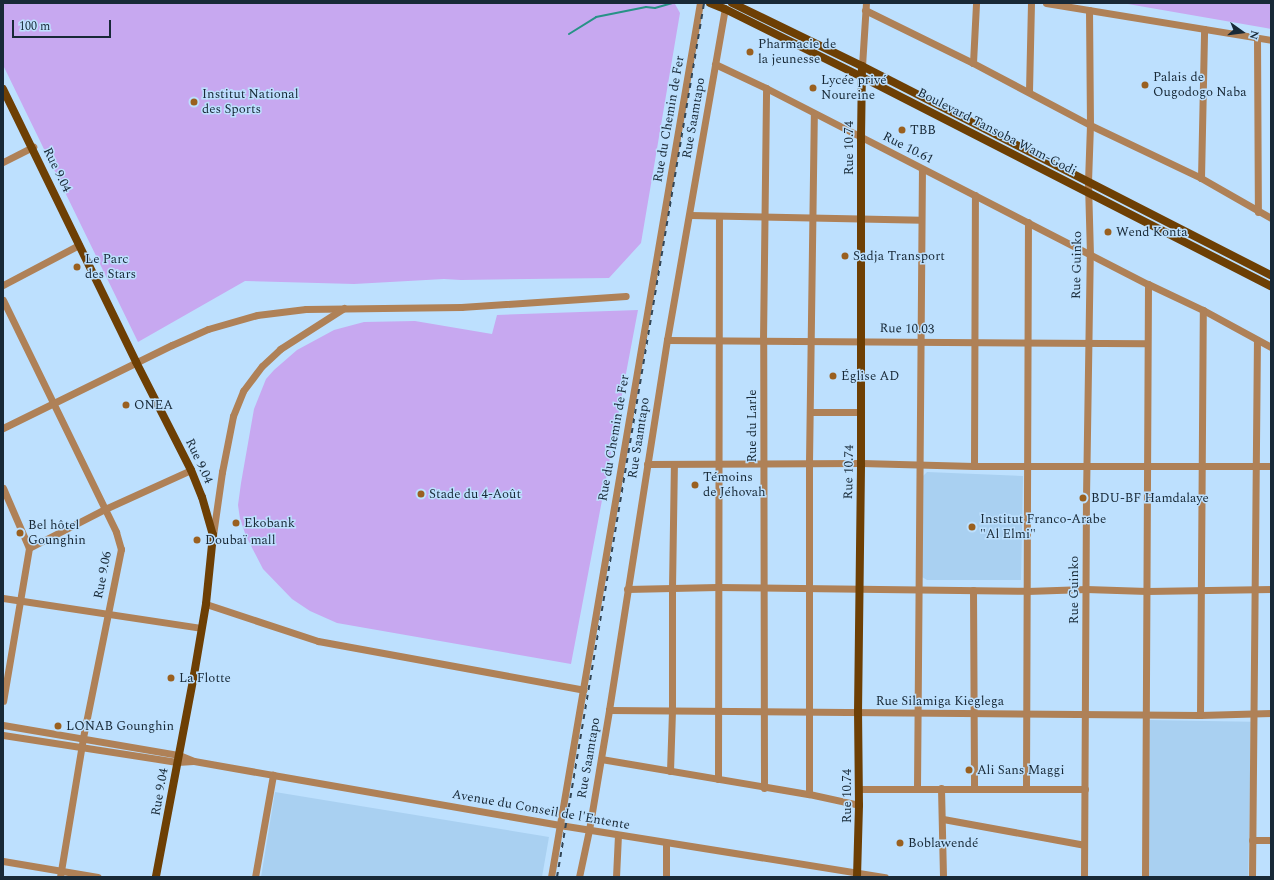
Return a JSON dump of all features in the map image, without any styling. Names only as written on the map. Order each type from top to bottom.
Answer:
[{"type":"main road","name":"Boulevard Tansoba Wam-Godi","points":[[710,3],[726,6],[1271,286]]},
{"type":"main road","name":"Boulevard Tansoba Wam-Godi","points":[[732,3],[862,66],[1271,276]]},
{"type":"main road","name":"Rue 10.74","points":[[857,875],[859,805],[858,713],[861,462],[862,66]]},
{"type":"main road","name":"Rue 9.04","points":[[3,89],[33,147],[136,362],[191,470],[206,508],[213,535],[206,604],[156,877]]},
{"type":"street","name":"Rue du Chemin de Fer","points":[[551,877],[700,3]]},
{"type":"street","points":[[973,63],[976,3]]},
{"type":"street","points":[[1029,91],[1031,3]]},
{"type":"street","points":[[1046,3],[1271,40]]},
{"type":"street","name":"Rue Saamtapo","points":[[579,877],[589,830],[601,759],[667,340],[726,6]]},
{"type":"street","points":[[862,66],[866,7],[1029,91],[1090,125],[1201,178],[1258,212],[1271,218]]},
{"type":"street","name":"Rue Guinko","points":[[1084,877],[1090,255],[1088,182],[1090,125],[1089,10]]},
{"type":"street","points":[[1201,178],[1204,29]]},
{"type":"street","points":[[1257,38],[1258,212]]},
{"type":"street","name":"Rue 10.61","points":[[715,64],[766,88],[1090,255],[1203,310],[1271,347]]},
{"type":"street","name":"Rue du Larle","points":[[764,788],[763,341],[766,88]]},
{"type":"street","points":[[809,794],[810,412],[814,114]]},
{"type":"street","points":[[3,162],[33,147]]},
{"type":"street","points":[[916,788],[922,169]]},
{"type":"street","points":[[974,195],[974,466]]},
{"type":"street","points":[[690,215],[921,220]]},
{"type":"street","points":[[718,779],[717,587],[720,465],[718,341],[719,216]]},
{"type":"street","points":[[1026,789],[1028,222]]},
{"type":"street","points":[[3,285],[79,245]]},
{"type":"street","points":[[1145,877],[1147,591],[1146,343],[1148,284]]},
{"type":"street","points":[[3,428],[136,362],[208,329],[258,314],[306,309],[461,307],[626,296]]},
{"type":"street","name":"Rue 9.06","points":[[3,300],[116,532],[121,549],[83,738],[60,874]]},
{"type":"street","points":[[213,535],[222,472],[233,416],[243,391],[262,366],[280,349],[345,308]]},
{"type":"street","points":[[1200,715],[1203,310]]},
{"type":"street","name":"Rue 10.03","points":[[667,340],[861,340],[920,342],[1146,343]]},
{"type":"street","points":[[1252,877],[1257,340]]},
{"type":"street","points":[[810,412],[861,412]]},
{"type":"street","points":[[647,464],[720,465],[861,462],[974,466],[1271,466]]},
{"type":"street","points":[[670,772],[674,465]]},
{"type":"street","points":[[29,548],[105,509],[191,470]]},
{"type":"street","points":[[3,488],[29,548],[3,701]]},
{"type":"street","points":[[627,589],[672,587],[1027,591],[1086,589],[1147,591],[1271,589]]},
{"type":"street","points":[[973,590],[974,789]]},
{"type":"street","points":[[3,598],[201,628]]},
{"type":"street","points":[[206,604],[318,641],[584,690]]},
{"type":"street","name":"Rue Silamiga Kieglega","points":[[609,710],[1200,715],[1271,713]]},
{"type":"street","name":"Avenue du Conseil de l'Entente","points":[[3,725],[83,738],[178,759]]},
{"type":"street","name":"Avenue du Conseil de l'Entente","points":[[3,734],[82,748],[194,761],[666,844],[857,875],[885,877]]},
{"type":"street","points":[[601,759],[764,788],[809,794],[859,805]]},
{"type":"street","points":[[255,877],[273,775]]},
{"type":"street","points":[[942,788],[943,877]]},
{"type":"street","points":[[859,789],[1085,789]]},
{"type":"street","points":[[942,819],[1084,845]]},
{"type":"street","points":[[616,877],[618,835]]},
{"type":"street","points":[[1252,840],[1271,840]]},
{"type":"street","points":[[666,844],[666,877]]},
{"type":"street","points":[[3,861],[60,874],[98,877]]},
{"type":"shaded area","points":[[3,3],[675,4],[680,13],[641,243],[609,278],[444,279],[354,284],[245,281],[138,342],[3,65]]},
{"type":"shaded area","points":[[1122,3],[1271,3],[1271,29],[1266,28]]},
{"type":"shaded area","name":"Stade du 4-Août","points":[[638,310],[571,664],[337,623],[310,611],[292,599],[263,569],[246,536],[240,519],[238,505],[241,483],[254,409],[266,379],[297,350],[334,330],[364,322],[415,321],[492,334],[497,315]]},
{"type":"shaded area","name":"Institut Franco-Arabe \"Al Elmi\"","points":[[927,472],[1023,476],[1021,580],[927,580],[922,577],[923,476]]},
{"type":"shaded area","points":[[1149,720],[1251,722],[1248,877],[1146,877]]},
{"type":"shaded area","points":[[275,792],[549,837],[542,877],[261,877]]},
{"type":"waterway","points":[[569,34],[596,17],[646,7],[655,8],[672,3]]},
{"type":"railway","points":[[557,877],[704,3]]},
{"type":"place","name":"Pharmacie de la jeunesse","points":[[750,52]]},
{"type":"place","name":"Palais de Ougodogo Naba","points":[[1145,85]]},
{"type":"place","name":"Lycée privé Noureine","points":[[813,88]]},
{"type":"place","name":"Institut National des Sports","points":[[194,102]]},
{"type":"place","name":"TBB","points":[[902,130]]},
{"type":"place","name":"Wend Konta","points":[[1108,232]]},
{"type":"place","name":"Sadja Transport","points":[[845,256]]},
{"type":"place","name":"Le Parc des Stars","points":[[77,267]]},
{"type":"place","name":"Église AD","points":[[833,376]]},
{"type":"place","name":"ONEA","points":[[126,405]]},
{"type":"place","name":"Témoins de Jéhovah","points":[[695,485]]},
{"type":"place","name":"Stade du 4-Août","points":[[421,494]]},
{"type":"place","name":"BDU-BF Hamdalaye","points":[[1083,498]]},
{"type":"place","name":"Ekobank","points":[[236,523]]},
{"type":"place","name":"Institut Franco-Arabe \"Al Elmi\"","points":[[972,527]]},
{"type":"place","name":"Bel hôtel Gounghin","points":[[20,533]]},
{"type":"place","name":"Doubaï mall","points":[[197,540]]},
{"type":"place","name":"La Flotte","points":[[171,678]]},
{"type":"place","name":"LONAB Gounghin","points":[[58,726]]},
{"type":"place","name":"Ali Sans Maggi","points":[[969,770]]},
{"type":"place","name":"Boblawendé","points":[[900,843]]}]
